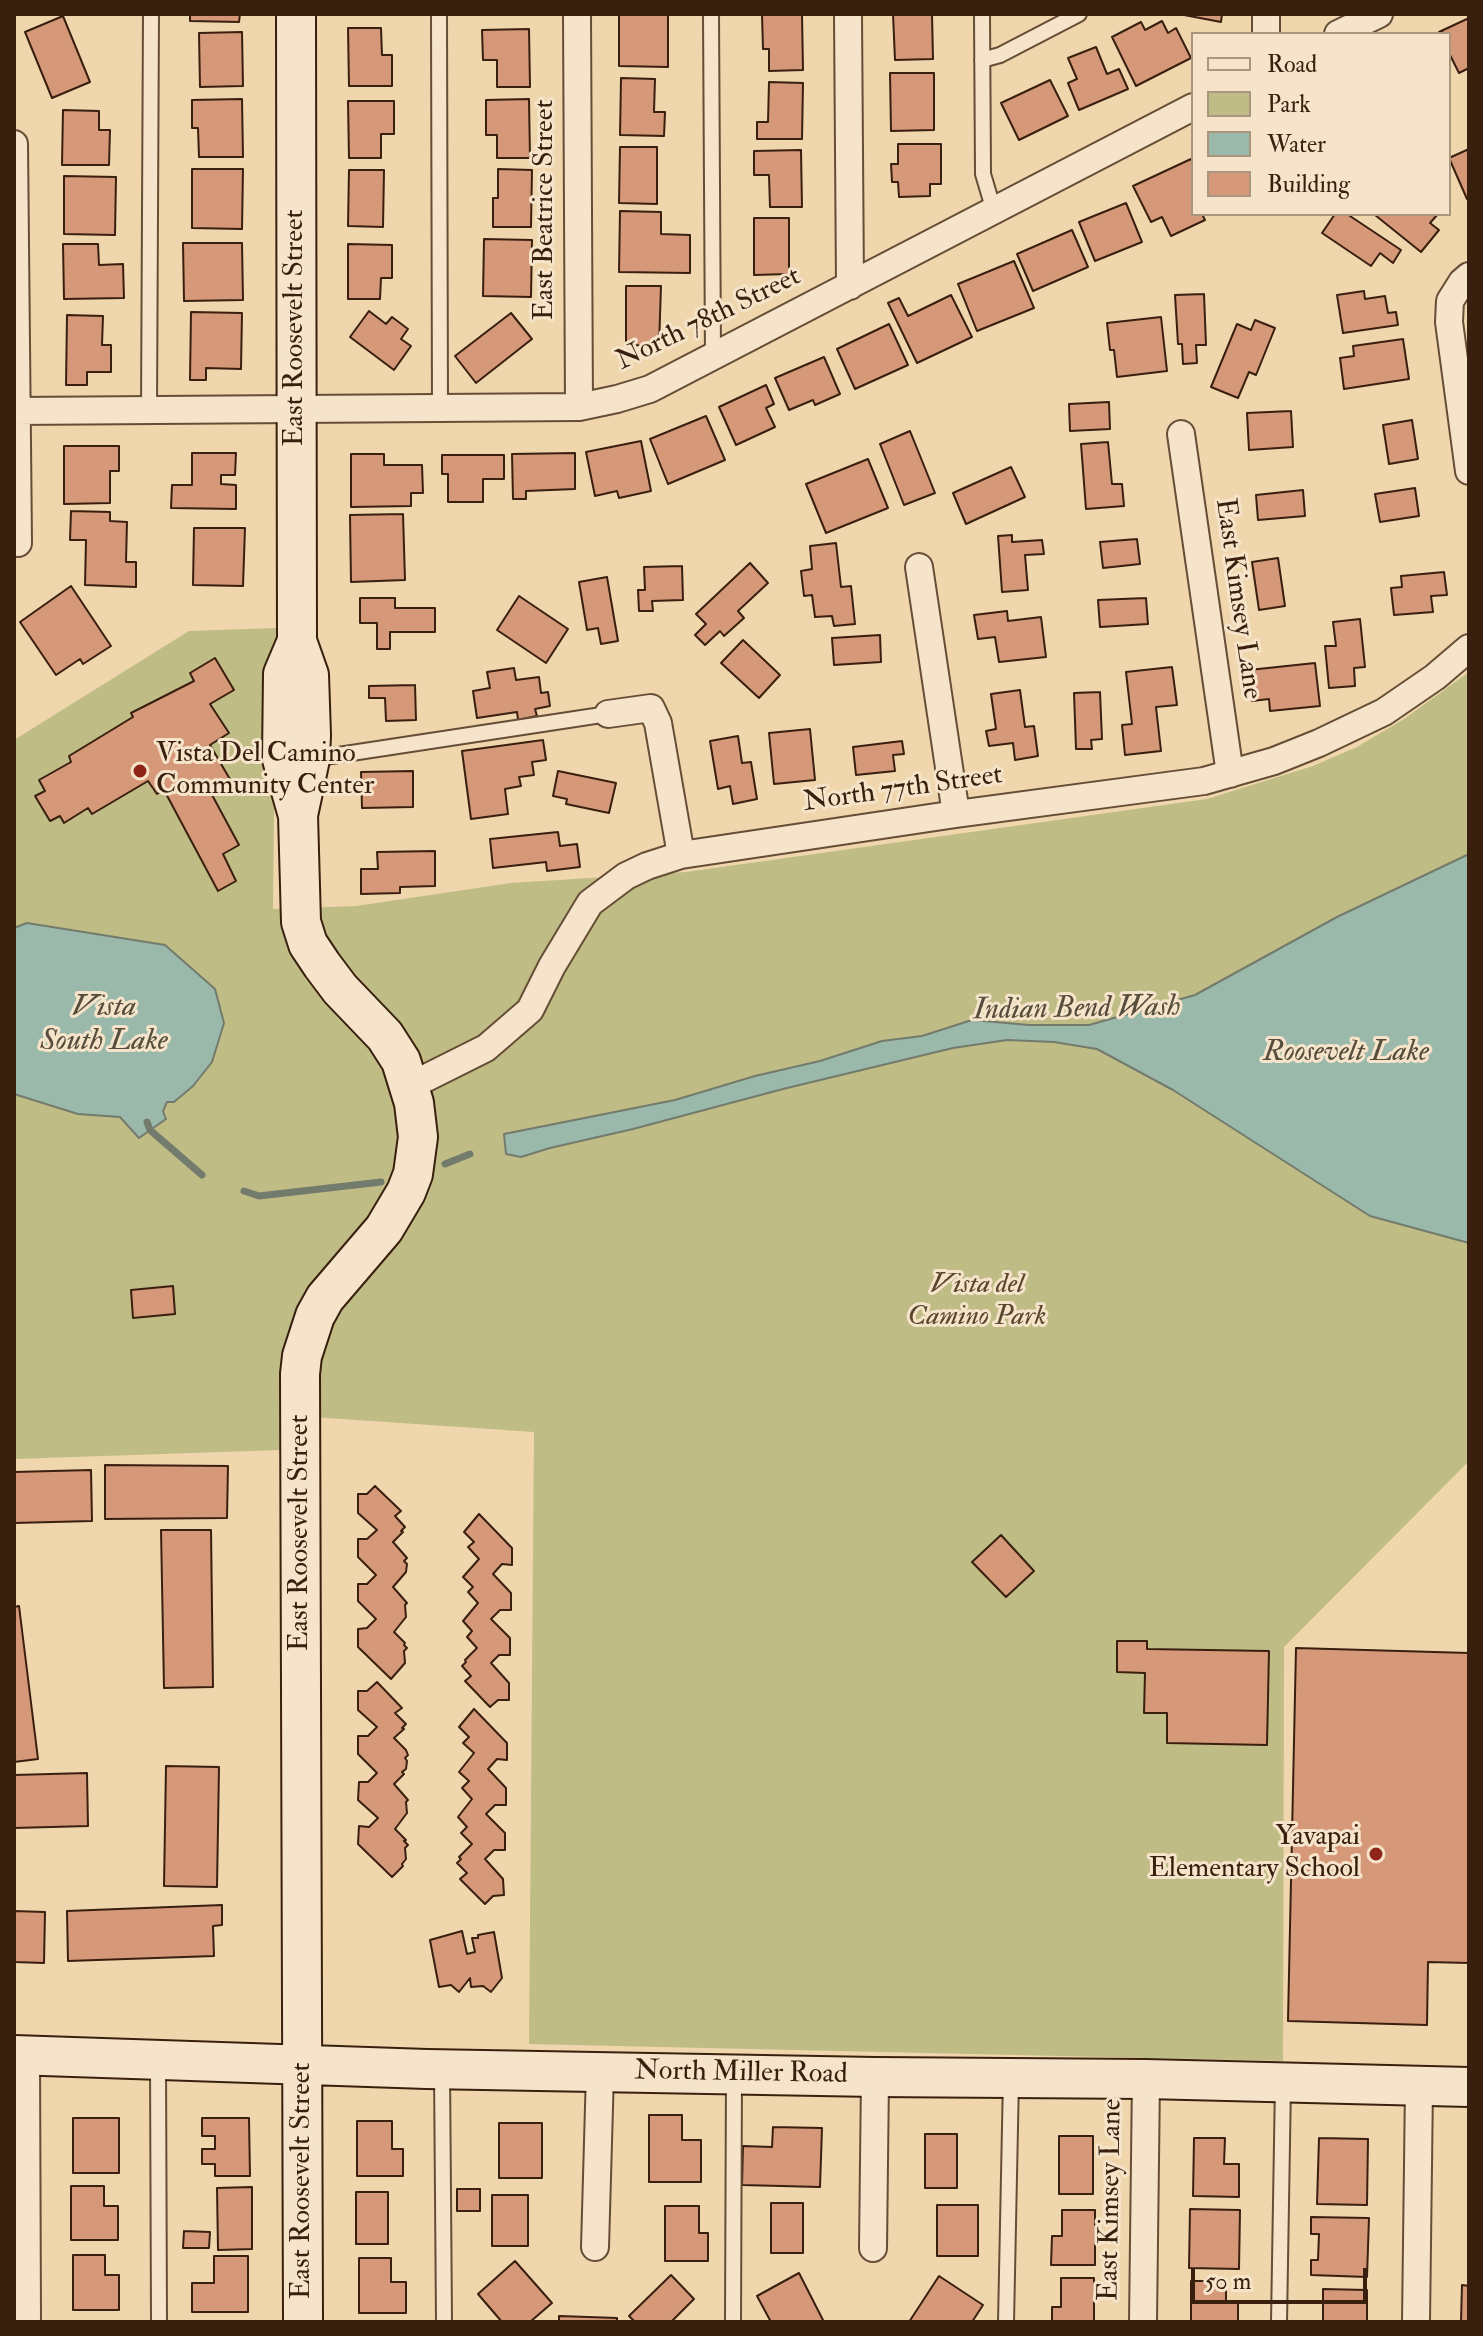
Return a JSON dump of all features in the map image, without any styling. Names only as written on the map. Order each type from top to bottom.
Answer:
[{"type":"street","name":"East Roosevelt Street","points":[[296,14],[297,641],[309,675],[310,759],[298,815],[301,922],[308,944],[340,989],[385,1036],[401,1061],[410,1086],[418,1137],[413,1174],[406,1192],[384,1229],[325,1298],[311,1326],[301,1365],[303,2322]]},
{"type":"street","name":"East Beatrice Street","points":[[577,14],[579,407]]},
{"type":"street","points":[[848,14],[850,286]]},
{"type":"street","points":[[1342,32],[1379,14]]},
{"type":"street","name":"North 78th Street","points":[[16,410],[579,407],[617,399],[650,389],[1191,108]]},
{"type":"street","points":[[14,144],[18,543]]},
{"type":"street","points":[[1469,276],[1450,301],[1449,322],[1469,471]]},
{"type":"street","name":"East Kimsey Lane","points":[[1181,434],[1230,774]]},
{"type":"street","points":[[919,567],[956,814]]},
{"type":"street","name":"East Roosevelt Street","points":[[297,641],[283,674],[282,759],[298,815]]},
{"type":"street","name":"North 77th Street","points":[[410,1086],[486,1048],[530,1010],[590,903],[626,876],[647,866],[681,855],[1204,781],[1274,761],[1384,712],[1435,677],[1469,648]]},
{"type":"street","points":[[608,714],[651,708],[658,723],[681,855]]},
{"type":"street","points":[[20,2055],[27,2322]]},
{"type":"street","name":"North Miller Road","points":[[20,2055],[442,2069],[1469,2087]]},
{"type":"street","points":[[595,2247],[600,2072]]},
{"type":"street","points":[[873,2248],[875,2077]]},
{"type":"street","name":"East Kimsey Lane","points":[[1143,2322],[1146,2079]]},
{"type":"street","points":[[1416,2322],[1419,2086]]},
{"type":"lane","points":[[149,410],[151,14]]},
{"type":"lane","points":[[439,14],[440,408]]},
{"type":"lane","points":[[711,14],[713,356]]},
{"type":"lane","points":[[982,14],[983,174],[994,211]]},
{"type":"lane","points":[[982,60],[1000,55],[1079,14]]},
{"type":"lane","points":[[310,759],[608,714]]},
{"type":"lane","points":[[158,2060],[159,2322]]},
{"type":"lane","points":[[442,2069],[444,2322]]},
{"type":"lane","points":[[733,2322],[734,2074]]},
{"type":"lane","points":[[1006,2322],[1011,2078]]},
{"type":"lane","points":[[1279,2322],[1283,2082]]},
{"type":"green space","name":"Vista del Camino Park","points":[[276,628],[273,909],[356,906],[511,883],[686,872],[1207,799],[1313,766],[1357,747],[1404,719],[1469,672],[1469,1461],[1284,1647],[1283,2061],[529,2044],[534,1432],[283,1415],[281,1450],[14,1459],[14,740],[189,631]]},
{"type":"water","name":"Roosevelt Lake","points":[[1469,854],[1469,1243],[1370,1216],[1173,1090],[1097,1049],[1054,1042],[1007,1040],[953,1048],[521,1157],[506,1154],[504,1134],[675,1100],[882,1041],[922,1036],[972,1020],[1029,1025],[1089,1025],[1195,995],[1337,917]]},
{"type":"water","name":"Vista South Lake","points":[[27,923],[165,945],[215,989],[224,1023],[212,1062],[193,1086],[174,1102],[167,1102],[163,1111],[166,1119],[139,1138],[120,1117],[78,1114],[14,1094],[14,928]]},
{"type":"building","points":[[190,14],[240,14],[239,22],[190,21]]},
{"type":"building","points":[[619,14],[668,14],[668,67],[619,66]]},
{"type":"building","points":[[802,14],[803,70],[769,71],[769,49],[763,49],[762,15]]},
{"type":"building","points":[[893,14],[932,14],[933,59],[895,60]]},
{"type":"building","points":[[1179,14],[1222,14],[1221,22]]},
{"type":"building","points":[[63,16],[90,82],[52,98],[25,32]]},
{"type":"building","points":[[1469,18],[1469,68],[1459,73],[1451,57],[1451,32],[1439,32]]},
{"type":"building","points":[[1162,21],[1168,33],[1176,28],[1191,58],[1136,86],[1112,37],[1141,22],[1145,30]]},
{"type":"building","points":[[348,28],[381,28],[382,55],[392,55],[392,86],[349,86]]},
{"type":"building","points":[[529,29],[530,87],[497,87],[497,60],[483,60],[482,30]]},
{"type":"building","points":[[242,32],[243,86],[200,87],[199,33]]},
{"type":"building","points":[[1096,47],[1107,74],[1119,69],[1128,89],[1079,110],[1068,83],[1077,79],[1068,58]]},
{"type":"building","points":[[890,73],[934,73],[934,130],[891,131]]},
{"type":"building","points":[[621,78],[655,79],[654,112],[665,112],[664,136],[620,135]]},
{"type":"building","points":[[1050,80],[1068,116],[1019,140],[1001,103]]},
{"type":"building","points":[[769,82],[803,83],[802,139],[757,139],[757,122],[768,122]]},
{"type":"building","points":[[242,99],[243,157],[199,157],[198,128],[192,128],[192,100]]},
{"type":"building","points":[[529,99],[530,158],[497,158],[497,135],[486,135],[486,100]]},
{"type":"building","points":[[348,101],[394,101],[394,134],[381,134],[381,158],[349,158]]},
{"type":"building","points":[[63,110],[99,111],[99,130],[110,130],[109,165],[62,165]]},
{"type":"building","points":[[898,144],[941,144],[941,184],[930,184],[930,196],[899,197],[898,182],[892,182],[891,164],[898,164]]},
{"type":"building","points":[[620,147],[657,147],[657,204],[619,203]]},
{"type":"building","points":[[1469,149],[1467,199],[1451,163],[1451,157]]},
{"type":"building","points":[[801,150],[802,207],[770,207],[769,175],[754,175],[754,151]]},
{"type":"building","points":[[1191,159],[1191,216],[1203,216],[1205,220],[1171,236],[1162,217],[1151,222],[1133,186]]},
{"type":"building","points":[[192,169],[243,169],[242,229],[192,228]]},
{"type":"building","points":[[498,169],[532,170],[531,227],[493,227],[493,198],[498,198]]},
{"type":"building","points":[[349,170],[384,170],[383,227],[348,226]]},
{"type":"building","points":[[64,176],[116,177],[115,235],[64,234]]},
{"type":"building","points":[[1126,203],[1142,242],[1095,261],[1079,222]]},
{"type":"building","points":[[620,211],[661,212],[661,234],[690,235],[690,273],[619,272]]},
{"type":"building","points":[[1334,216],[1350,216],[1401,250],[1393,263],[1380,253],[1371,266],[1322,233]]},
{"type":"building","points":[[1376,216],[1436,216],[1430,223],[1439,230],[1421,252]]},
{"type":"building","points":[[754,218],[789,218],[789,274],[754,275]]},
{"type":"building","points":[[1072,230],[1088,267],[1033,291],[1017,254]]},
{"type":"building","points":[[484,239],[532,240],[531,297],[483,296]]},
{"type":"building","points":[[183,243],[242,243],[243,300],[184,301]]},
{"type":"building","points":[[63,244],[98,244],[99,265],[123,264],[124,298],[64,299]]},
{"type":"building","points":[[348,244],[392,245],[392,278],[381,278],[380,299],[348,299]]},
{"type":"building","points":[[1014,261],[1034,308],[977,331],[958,284]]},
{"type":"building","points":[[626,286],[661,286],[659,346],[626,345]]},
{"type":"building","points":[[1364,291],[1365,299],[1385,296],[1388,313],[1396,312],[1398,325],[1343,333],[1337,295]]},
{"type":"building","points":[[1204,294],[1206,345],[1196,345],[1197,363],[1183,364],[1182,344],[1178,344],[1175,295]]},
{"type":"building","points":[[951,295],[972,337],[917,363],[888,303],[899,298],[908,316]]},
{"type":"building","points":[[369,311],[386,324],[392,317],[408,329],[401,339],[411,346],[394,370],[350,337]]},
{"type":"building","points":[[191,312],[242,313],[241,369],[206,368],[206,380],[190,380]]},
{"type":"building","points":[[511,313],[532,339],[476,383],[455,356]]},
{"type":"building","points":[[67,315],[103,316],[102,345],[111,345],[111,372],[87,372],[87,385],[66,385]]},
{"type":"building","points":[[1161,317],[1167,371],[1117,377],[1107,323]]},
{"type":"building","points":[[1255,320],[1275,328],[1256,375],[1249,372],[1238,398],[1211,387],[1237,324],[1251,330]]},
{"type":"building","points":[[889,324],[908,365],[855,389],[837,349]]},
{"type":"building","points":[[1403,339],[1409,379],[1344,389],[1340,358],[1354,356],[1353,346]]},
{"type":"building","points":[[824,357],[840,394],[815,405],[813,400],[789,410],[775,378]]},
{"type":"building","points":[[766,385],[774,404],[766,408],[775,427],[736,445],[719,407]]},
{"type":"building","points":[[1109,402],[1110,429],[1070,431],[1069,404]]},
{"type":"building","points":[[1291,411],[1293,447],[1249,450],[1247,413]]},
{"type":"building","points":[[706,416],[725,460],[668,484],[650,439]]},
{"type":"building","points":[[1412,420],[1418,459],[1389,464],[1383,425]]},
{"type":"building","points":[[910,431],[935,493],[904,505],[880,444]]},
{"type":"building","points":[[641,441],[651,491],[619,498],[617,491],[595,496],[586,452]]},
{"type":"building","points":[[1108,442],[1112,484],[1122,484],[1124,506],[1086,509],[1081,444]]},
{"type":"building","points":[[64,446],[119,446],[119,471],[110,471],[110,503],[64,504]]},
{"type":"building","points":[[192,453],[236,453],[235,475],[221,475],[221,484],[236,485],[236,509],[171,508],[172,485],[192,485]]},
{"type":"building","points":[[575,453],[575,489],[526,491],[526,499],[513,499],[512,454]]},
{"type":"building","points":[[351,454],[384,454],[384,465],[422,465],[423,493],[411,493],[411,506],[351,507]]},
{"type":"building","points":[[442,455],[504,455],[504,479],[483,479],[483,502],[448,502],[448,474],[442,474]]},
{"type":"building","points":[[868,459],[888,508],[826,533],[806,484]]},
{"type":"building","points":[[1011,467],[1025,497],[966,524],[953,493]]},
{"type":"building","points":[[1415,488],[1419,516],[1380,522],[1375,494]]},
{"type":"building","points":[[1303,490],[1305,516],[1258,520],[1256,495]]},
{"type":"building","points":[[71,511],[110,512],[110,521],[127,522],[126,562],[136,562],[136,587],[85,585],[86,540],[70,540]]},
{"type":"building","points":[[403,514],[405,580],[351,582],[350,515]]},
{"type":"building","points":[[194,528],[245,528],[243,586],[193,585]]},
{"type":"building","points":[[1012,535],[1012,542],[1042,540],[1044,554],[1025,555],[1028,590],[1002,592],[998,536]]},
{"type":"building","points":[[1137,539],[1140,564],[1103,568],[1100,542]]},
{"type":"building","points":[[836,543],[841,587],[851,586],[855,624],[834,626],[832,616],[815,617],[812,595],[804,596],[801,571],[812,569],[810,546]]},
{"type":"building","points":[[1278,558],[1285,606],[1259,610],[1252,562]]},
{"type":"building","points":[[750,563],[768,583],[738,611],[744,618],[724,636],[720,631],[705,645],[695,635],[706,624],[696,614]]},
{"type":"building","points":[[682,566],[683,600],[652,601],[653,611],[639,611],[638,590],[645,590],[644,567]]},
{"type":"building","points":[[1444,572],[1447,595],[1431,596],[1433,612],[1394,615],[1391,588],[1402,587],[1401,576]]},
{"type":"building","points":[[607,577],[618,641],[601,644],[598,628],[587,630],[579,582]]},
{"type":"building","points":[[71,586],[111,646],[83,664],[80,659],[56,675],[20,622]]},
{"type":"building","points":[[519,596],[568,629],[546,663],[497,630]]},
{"type":"building","points":[[360,598],[395,598],[395,608],[435,608],[435,632],[390,632],[390,649],[377,649],[377,623],[360,623]]},
{"type":"building","points":[[1146,598],[1148,624],[1100,627],[1098,600]]},
{"type":"building","points":[[1007,611],[1008,621],[1041,617],[1046,657],[999,662],[995,637],[978,639],[974,615]]},
{"type":"building","points":[[1360,619],[1365,667],[1354,668],[1355,686],[1329,688],[1325,646],[1336,646],[1333,622]]},
{"type":"building","points":[[880,635],[881,662],[834,665],[832,638]]},
{"type":"building","points":[[743,640],[780,675],[759,698],[721,663]]},
{"type":"building","name":"Vista Del Camino Community Center","points":[[215,658],[234,690],[210,704],[229,733],[210,745],[231,781],[211,793],[239,845],[223,854],[236,881],[218,891],[164,790],[157,794],[148,781],[92,814],[88,808],[64,823],[60,816],[50,821],[35,796],[45,791],[39,780],[71,762],[69,756],[133,717],[131,713],[194,681],[190,673]]},
{"type":"building","points":[[1315,663],[1320,706],[1270,711],[1269,699],[1252,701],[1249,670]]},
{"type":"building","points":[[1172,667],[1177,705],[1156,707],[1161,751],[1125,755],[1122,725],[1132,724],[1126,672]]},
{"type":"building","points":[[514,668],[516,680],[539,677],[541,693],[548,692],[550,706],[535,709],[537,716],[518,720],[517,712],[477,718],[473,691],[490,688],[487,672]]},
{"type":"building","points":[[415,685],[416,720],[386,721],[385,698],[369,698],[369,686]]},
{"type":"building","points":[[1020,690],[1025,727],[1034,726],[1038,756],[1015,760],[1013,743],[989,746],[986,731],[996,729],[991,694]]},
{"type":"building","points":[[1100,692],[1102,739],[1091,740],[1092,749],[1076,749],[1074,693]]},
{"type":"building","points":[[810,729],[815,780],[774,784],[769,733]]},
{"type":"building","points":[[738,736],[742,763],[751,762],[757,799],[733,804],[730,786],[718,789],[710,741]]},
{"type":"building","points":[[543,740],[546,760],[532,762],[534,775],[519,777],[521,786],[505,789],[508,814],[471,819],[462,751]]},
{"type":"building","points":[[902,741],[904,754],[893,755],[895,771],[856,775],[853,747]]},
{"type":"building","points":[[413,771],[413,807],[362,808],[361,772]]},
{"type":"building","points":[[558,771],[616,783],[609,813],[566,804],[567,799],[553,796]]},
{"type":"building","points":[[558,832],[560,846],[577,844],[580,867],[547,871],[546,862],[493,868],[490,839]]},
{"type":"building","points":[[435,851],[435,886],[400,887],[400,893],[361,894],[361,869],[378,869],[377,852]]},
{"type":"building","points":[[173,1286],[175,1314],[133,1318],[131,1290]]},
{"type":"building","points":[[105,1465],[228,1466],[227,1518],[105,1519]]},
{"type":"building","points":[[91,1470],[92,1521],[14,1523],[14,1472]]},
{"type":"building","points":[[375,1486],[401,1511],[395,1516],[405,1527],[393,1542],[407,1558],[404,1561],[407,1564],[406,1572],[393,1587],[407,1603],[406,1617],[394,1632],[407,1648],[404,1651],[405,1663],[391,1679],[358,1647],[358,1629],[367,1628],[376,1619],[358,1601],[358,1584],[367,1584],[376,1575],[358,1557],[358,1539],[367,1539],[377,1530],[358,1513],[358,1494],[367,1494]]},
{"type":"building","points":[[479,1514],[512,1548],[512,1565],[502,1564],[493,1574],[511,1593],[511,1610],[500,1610],[491,1619],[510,1638],[510,1655],[499,1655],[491,1663],[509,1683],[509,1700],[498,1700],[490,1707],[465,1681],[471,1676],[462,1666],[477,1648],[467,1637],[472,1631],[463,1621],[478,1603],[468,1592],[473,1587],[463,1577],[479,1559],[468,1547],[474,1542],[464,1532]]},
{"type":"building","points":[[161,1530],[211,1530],[213,1687],[164,1688]]},
{"type":"building","points":[[1001,1535],[1034,1571],[1006,1597],[972,1562]]},
{"type":"building","points":[[19,1606],[38,1759],[14,1762],[14,1607]]},
{"type":"building","points":[[1117,1641],[1147,1641],[1147,1649],[1269,1651],[1267,1745],[1167,1743],[1167,1713],[1144,1713],[1145,1673],[1117,1672]]},
{"type":"building","name":"Yavapai Elementary School","points":[[1296,1648],[1469,1653],[1469,1963],[1428,1962],[1427,2025],[1288,2021]]},
{"type":"building","points":[[377,1682],[402,1708],[395,1713],[406,1724],[394,1738],[408,1755],[404,1774],[394,1784],[408,1800],[407,1813],[395,1829],[408,1845],[403,1866],[392,1877],[358,1844],[359,1826],[369,1827],[378,1818],[358,1800],[359,1782],[368,1782],[377,1773],[358,1754],[358,1736],[368,1736],[377,1727],[358,1710],[358,1691],[367,1691]]},
{"type":"building","points":[[474,1709],[507,1743],[507,1760],[497,1759],[488,1769],[506,1788],[506,1805],[495,1805],[486,1814],[505,1833],[505,1850],[494,1850],[485,1859],[503,1879],[504,1895],[493,1896],[485,1904],[460,1879],[467,1873],[457,1863],[472,1844],[461,1833],[467,1827],[458,1817],[472,1799],[462,1788],[469,1781],[459,1772],[474,1753],[463,1743],[469,1737],[459,1727]]},
{"type":"building","points":[[166,1766],[219,1767],[217,1887],[164,1886]]},
{"type":"building","points":[[87,1773],[88,1826],[14,1828],[14,1775]]},
{"type":"building","points":[[222,1905],[222,1925],[213,1926],[214,1956],[68,1961],[67,1911]]},
{"type":"building","points":[[14,1911],[45,1912],[44,1963],[14,1962]]},
{"type":"building","points":[[462,1931],[467,1954],[475,1952],[472,1938],[494,1932],[502,1978],[491,1992],[483,1986],[471,1987],[470,1978],[459,1992],[451,1985],[439,1987],[430,1940]]},
{"type":"building","points":[[649,2115],[682,2115],[682,2140],[701,2140],[701,2182],[649,2182]]},
{"type":"building","points":[[73,2118],[119,2118],[119,2173],[73,2173]]},
{"type":"building","points":[[202,2118],[249,2118],[250,2176],[215,2176],[215,2164],[202,2164],[202,2149],[215,2149],[215,2136],[202,2136]]},
{"type":"building","points":[[357,2121],[392,2121],[392,2149],[403,2149],[403,2176],[357,2176]]},
{"type":"building","points":[[499,2123],[542,2123],[542,2178],[499,2178]]},
{"type":"building","points":[[773,2127],[822,2128],[820,2187],[742,2185],[743,2146],[772,2147]]},
{"type":"building","points":[[925,2134],[957,2134],[957,2188],[925,2188]]},
{"type":"building","points":[[1059,2136],[1093,2136],[1093,2194],[1059,2194]]},
{"type":"building","points":[[1194,2138],[1225,2138],[1224,2164],[1239,2164],[1239,2197],[1193,2196]]},
{"type":"building","points":[[1319,2138],[1368,2139],[1367,2205],[1317,2204]]},
{"type":"building","points":[[71,2186],[104,2186],[104,2206],[118,2206],[118,2240],[71,2240]]},
{"type":"building","points":[[252,2187],[252,2249],[218,2250],[217,2188]]},
{"type":"building","points":[[457,2189],[480,2189],[480,2211],[457,2211]]},
{"type":"building","points":[[356,2192],[388,2192],[388,2244],[356,2244]]},
{"type":"building","points":[[492,2195],[528,2195],[528,2246],[492,2246]]},
{"type":"building","points":[[771,2203],[803,2203],[803,2253],[771,2253]]},
{"type":"building","points":[[937,2205],[978,2205],[978,2256],[937,2256]]},
{"type":"building","points":[[665,2206],[699,2206],[699,2233],[708,2233],[708,2261],[665,2261]]},
{"type":"building","points":[[1190,2209],[1240,2210],[1239,2269],[1189,2268]]},
{"type":"building","points":[[1062,2210],[1095,2210],[1095,2265],[1051,2265],[1052,2236],[1062,2236]]},
{"type":"building","points":[[1311,2217],[1369,2218],[1367,2277],[1311,2275],[1311,2260],[1318,2260],[1319,2234],[1311,2234]]},
{"type":"building","points":[[184,2231],[210,2232],[209,2248],[183,2248]]},
{"type":"building","points":[[73,2255],[105,2255],[105,2275],[119,2275],[119,2310],[73,2310]]},
{"type":"building","points":[[214,2256],[248,2256],[248,2312],[192,2312],[192,2283],[214,2283]]},
{"type":"building","points":[[359,2258],[391,2258],[391,2282],[406,2282],[406,2313],[359,2313]]},
{"type":"building","points":[[515,2261],[552,2303],[530,2322],[502,2322],[478,2294]]},
{"type":"building","points":[[799,2273],[824,2322],[771,2322],[757,2296]]},
{"type":"building","points":[[671,2275],[694,2299],[671,2322],[635,2322],[629,2316]]},
{"type":"building","points":[[939,2276],[983,2305],[972,2322],[909,2322]]},
{"type":"building","points":[[1061,2278],[1094,2278],[1094,2322],[1052,2322],[1052,2307],[1061,2307]]},
{"type":"building","points":[[1191,2281],[1226,2281],[1226,2302],[1238,2303],[1238,2322],[1191,2322]]},
{"type":"building","points":[[1462,2285],[1469,2286],[1469,2322],[1461,2322]]},
{"type":"building","points":[[1323,2289],[1367,2290],[1367,2322],[1323,2322]]},
{"type":"building","points":[[559,2316],[617,2318],[617,2322],[559,2322]]},
{"type":"waterway","name":"Indian Bend Wash","points":[[147,1122],[150,1130],[202,1175]]},
{"type":"waterway","name":"Indian Bend Wash","points":[[445,1164],[470,1154]]},
{"type":"waterway","name":"Indian Bend Wash","points":[[244,1191],[259,1196],[381,1182]]},
{"type":"place","name":"Vista Del Camino Community Center","points":[[140,771]]},
{"type":"place","name":"Yavapai Elementary School","points":[[1376,1854]]}]
